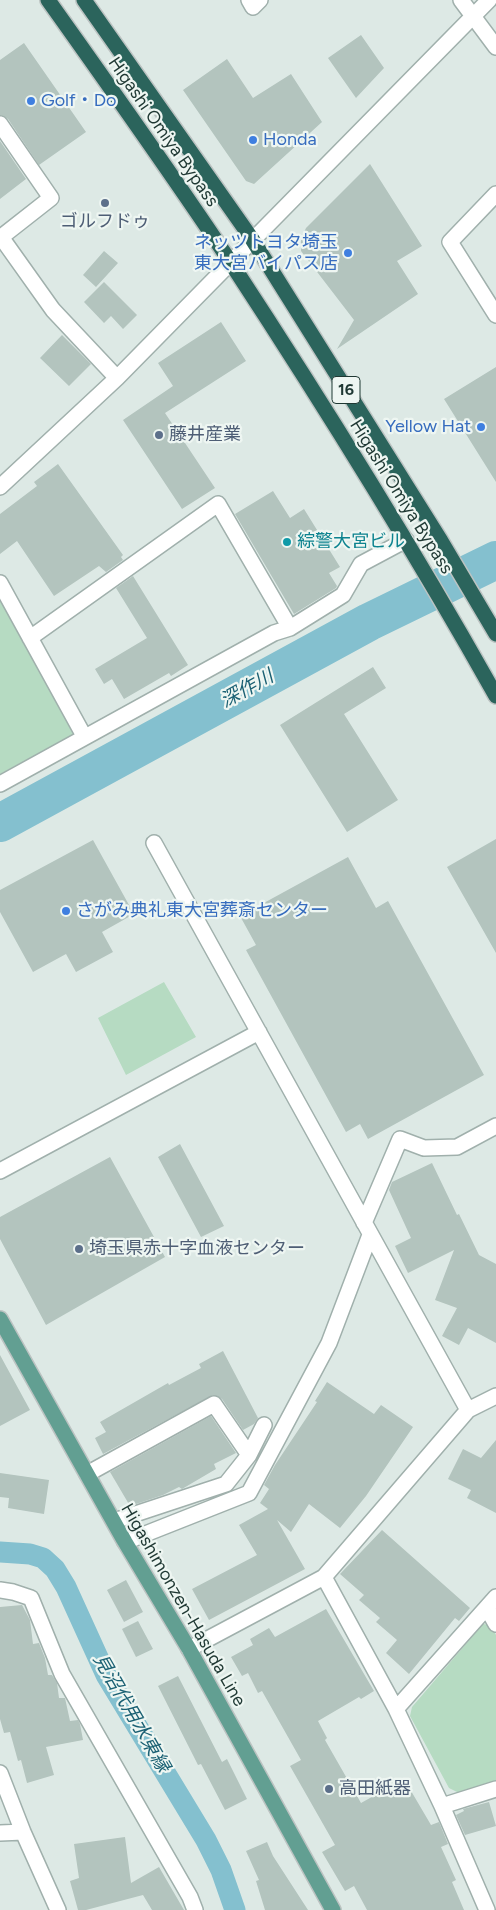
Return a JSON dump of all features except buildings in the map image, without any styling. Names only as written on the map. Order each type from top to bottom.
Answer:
[{"type":"highway","name":"Higashi Omiya Bypass","points":[[48,0],[230,262],[360,464],[450,613],[496,696]]},
{"type":"highway","name":"Higashi Omiya Bypass","points":[[84,0],[252,239],[441,541],[496,634]]},
{"type":"main road","name":"Higashimonzen-Hasuda Line","points":[[0,1319],[125,1542],[189,1649],[333,1910]]},
{"type":"street","points":[[249,0],[253,7],[260,0]]},
{"type":"street","points":[[462,0],[496,47]]},
{"type":"street","points":[[2,482],[117,378],[489,0]]},
{"type":"street","points":[[0,124],[51,198],[0,237],[53,310],[117,378]]},
{"type":"street","points":[[496,194],[450,242],[496,315]]},
{"type":"street","points":[[30,638],[218,504],[290,628]]},
{"type":"street","points":[[0,784],[274,633],[290,628],[343,595],[361,564],[406,540]]},
{"type":"street","points":[[0,583],[84,736]]},
{"type":"street","points":[[154,843],[468,1410]]},
{"type":"street","points":[[0,1171],[259,1032]]},
{"type":"street","points":[[125,1542],[249,1493],[329,1343],[367,1229],[400,1139],[424,1148],[458,1147],[496,1126]]},
{"type":"street","points":[[189,1649],[324,1577],[468,1410],[496,1396]]},
{"type":"street","points":[[87,1474],[214,1404],[249,1455]]},
{"type":"street","points":[[114,1521],[226,1484],[249,1455],[264,1425]]},
{"type":"street","points":[[324,1577],[396,1709],[442,1806],[487,1910]]},
{"type":"street","points":[[0,1590],[31,1598],[62,1674],[190,1897],[194,1910]]},
{"type":"street","points":[[396,1709],[492,1603]]},
{"type":"street","points":[[492,1603],[496,1624]]},
{"type":"street","points":[[0,1773],[23,1832],[58,1910]]},
{"type":"street","points":[[442,1806],[496,1789]]},
{"type":"street","points":[[0,1833],[23,1832]]},
{"type":"green space","points":[[0,593],[76,728],[73,735],[0,774]]},
{"type":"green space","points":[[164,982],[196,1037],[126,1075],[98,1018]]},
{"type":"green space","points":[[483,1624],[491,1625],[496,1635],[496,1781],[459,1793],[449,1788],[410,1716],[412,1707]]},
{"type":"waterway","name":"深作川","points":[[0,823],[369,622],[496,560]]},
{"type":"waterway","name":"見沼代用水東縁","points":[[0,1552],[30,1554],[43,1558],[55,1569],[66,1587],[106,1675],[206,1840],[221,1870],[235,1910]]},
{"type":"place","name":"Golf・Do","points":[[31,101]]},
{"type":"place","name":"Honda","points":[[253,140]]},
{"type":"place","name":"ゴルフドゥ","points":[[105,203]]},
{"type":"place","name":"ネッツトヨタ埼玉 東大宮バイパス店","points":[[348,253]]},
{"type":"place","name":"Yellow Hat","points":[[481,427]]},
{"type":"place","name":"藤井産業","points":[[159,435]]},
{"type":"place","name":"綜警大宮ビル","points":[[287,542]]},
{"type":"place","name":"さがみ典礼東大宮葬斎センター","points":[[66,911]]},
{"type":"place","name":"埼玉県赤十字血液センター","points":[[79,1249]]},
{"type":"place","name":"高田紙器","points":[[329,1789]]}]
